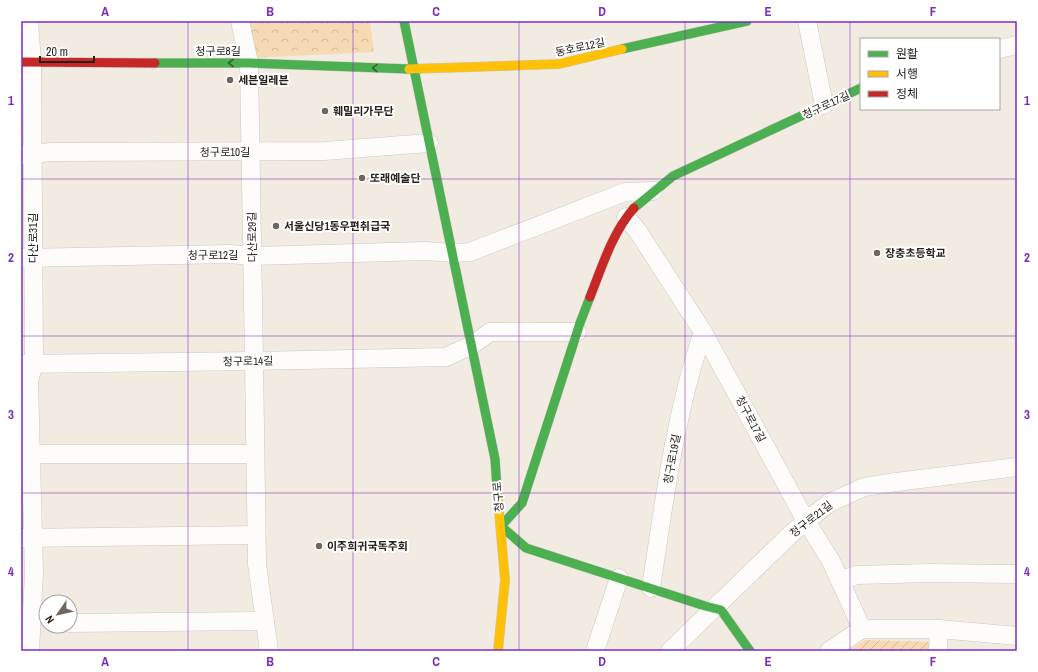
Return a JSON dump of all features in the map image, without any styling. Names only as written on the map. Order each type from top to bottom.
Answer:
[{"type":"street","name":"다산로31길","points":[[29,21],[26,62],[29,381],[26,454],[27,538],[34,573],[33,624],[30,651]]},
{"type":"street","name":"다산로29길","points":[[240,21],[248,63],[254,361],[256,564],[269,651]]},
{"type":"street","name":"청구로","points":[[404,21],[495,459],[505,580],[498,651]]},
{"type":"street","name":"동호로12길","points":[[414,69],[559,64],[747,21]]},
{"type":"street","points":[[806,21],[824,105]]},
{"type":"street","points":[[1000,49],[1017,45]]},
{"type":"street","name":"청구로8길","points":[[26,62],[248,63],[414,69]]},
{"type":"street","name":"청구로17길","points":[[501,526],[522,503],[577,332],[610,246],[626,217],[636,205],[673,176],[860,88]]},
{"type":"street","name":"청구로10길","points":[[27,155],[51,152],[324,151],[429,143]]},
{"type":"street","points":[[453,253],[470,252],[625,192],[653,191]]},
{"type":"street","name":"청구로17길","points":[[626,217],[637,230],[703,332],[806,521],[831,561],[862,629]]},
{"type":"street","name":"청구로12길","points":[[27,258],[230,254],[252,256],[425,251],[453,253]]},
{"type":"street","points":[[472,345],[490,332],[577,332]]},
{"type":"street","name":"청구로19길","points":[[651,588],[668,478],[681,410],[694,358],[703,332]]},
{"type":"street","name":"청구로14길","points":[[28,364],[446,357],[472,345]]},
{"type":"street","points":[[26,454],[255,454]]},
{"type":"street","name":"청구로21길","points":[[670,651],[793,532],[829,503],[864,487],[1017,467]]},
{"type":"street","points":[[501,526],[526,548],[721,610],[750,651]]},
{"type":"street","points":[[27,538],[256,535]]},
{"type":"street","points":[[840,580],[857,575],[929,573],[1017,574]]},
{"type":"street","points":[[595,651],[620,578]]},
{"type":"street","points":[[78,623],[265,621]]},
{"type":"street","points":[[829,651],[862,629],[939,629],[1017,636]]},
{"type":"street","points":[[938,651],[939,629]]},
{"type":"green space","points":[[244,21],[370,21],[374,52],[251,58]]},
{"type":"green space","points":[[865,640],[930,642],[930,651],[848,651]]},
{"type":"traffic: fast","points":[[404,21],[495,459],[497,489]]},
{"type":"traffic: fast","points":[[622,49],[747,21]]},
{"type":"traffic: fast","points":[[155,63],[249,63],[409,69]]},
{"type":"traffic: fast","points":[[634,208],[673,176],[860,88]]},
{"type":"traffic: fast","points":[[590,297],[580,323],[522,503],[501,526],[526,548],[721,610],[750,651]]},
{"type":"traffic: slow","points":[[409,69],[559,64],[622,49]]},
{"type":"traffic: slow","points":[[497,489],[505,580],[498,651]]},
{"type":"traffic: jam","points":[[21,62],[155,63]]},
{"type":"traffic: jam","points":[[590,297],[603,262],[614,239],[626,218],[634,208]]},
{"type":"place","name":"세븐일레븐","points":[[230,80]]},
{"type":"place","name":"훼밀리가무단","points":[[325,111]]},
{"type":"place","name":"또래예술단","points":[[362,178]]},
{"type":"place","name":"서울신당1동우편취급국","points":[[276,226]]},
{"type":"place","name":"장충초등학교","points":[[877,253]]},
{"type":"place","name":"이주희귀국독주회","points":[[319,546]]}]
